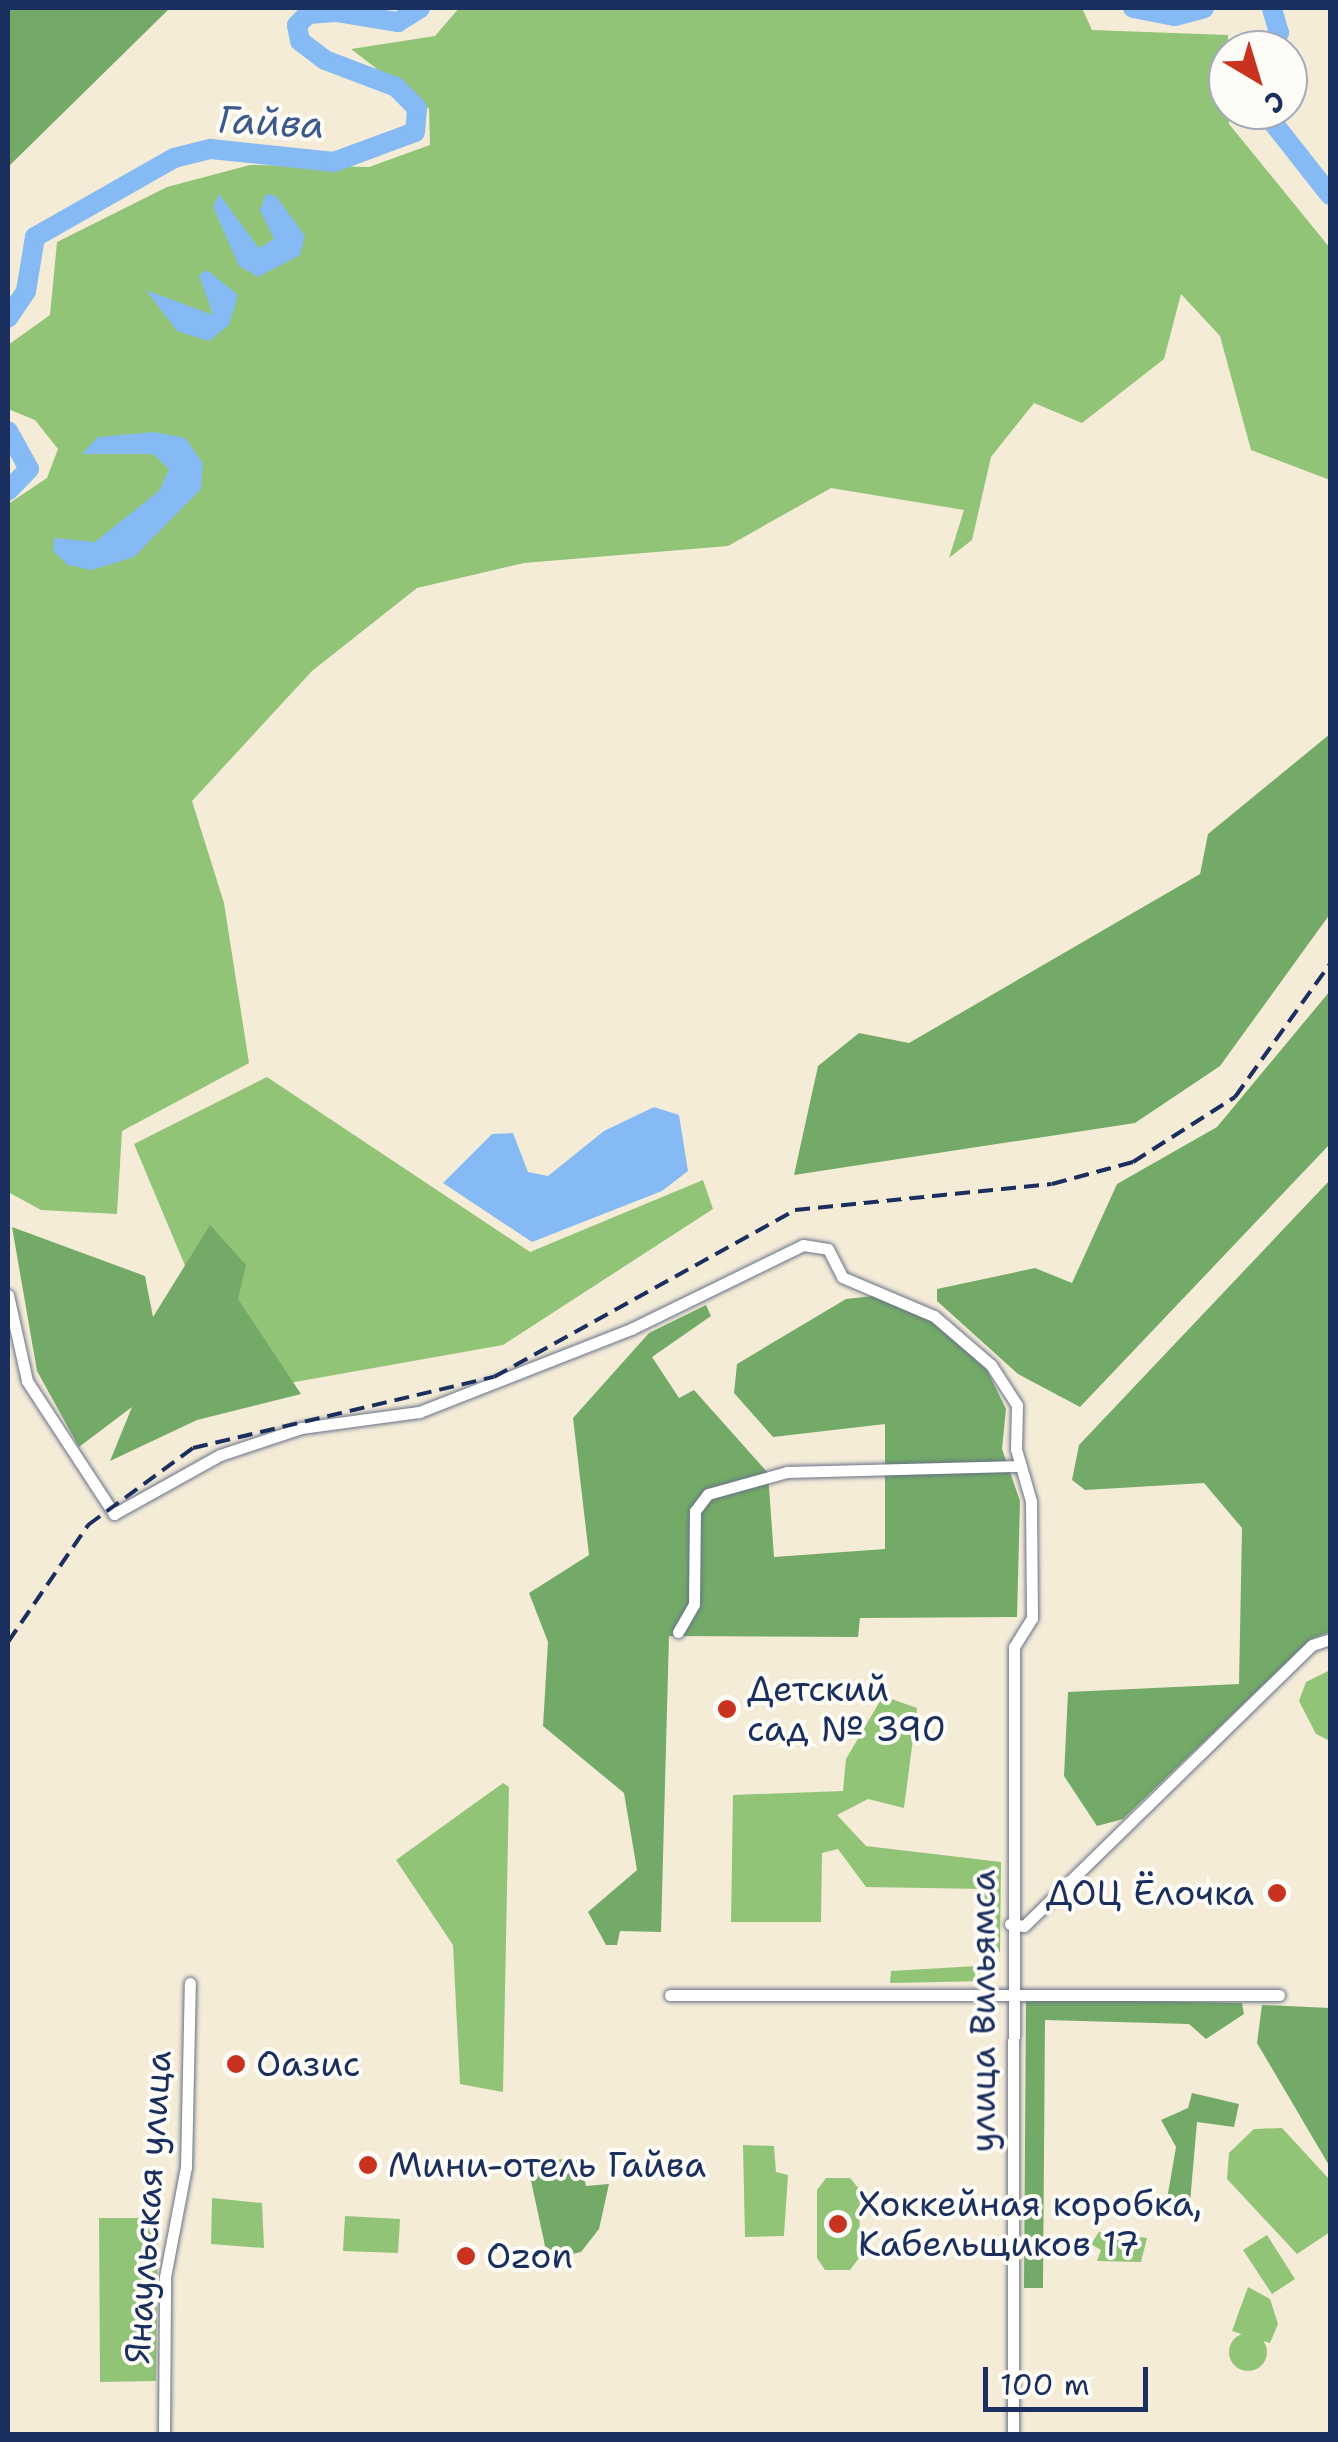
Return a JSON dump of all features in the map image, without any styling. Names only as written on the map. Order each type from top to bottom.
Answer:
[{"type":"street","points":[[8,1295],[27,1381],[114,1514],[220,1454],[300,1428],[420,1412],[631,1329],[803,1244],[828,1249],[842,1276],[934,1316],[991,1365],[1017,1404],[1020,1466],[786,1472],[708,1494],[695,1511],[694,1604],[678,1632]]},
{"type":"street","name":"улица Вильямса","points":[[1012,2434],[1009,1989],[1014,1647],[1032,1618],[1031,1501],[1020,1466]]},
{"type":"street","points":[[1010,1924],[1024,1926],[1312,1645],[1330,1639]]},
{"type":"street","name":"Янаульская улица","points":[[164,2434],[165,2277],[186,2167],[190,1984]]},
{"type":"street","points":[[670,1995],[1009,1989],[1278,1995]]},
{"type":"green space","points":[[8,8],[170,8],[8,167]]},
{"type":"green space","points":[[459,8],[1082,8],[1092,30],[1208,34],[1208,130],[1234,130],[1330,248],[1330,480],[1251,450],[1220,336],[1181,294],[1164,359],[1082,423],[1034,403],[991,457],[972,540],[949,558],[964,510],[831,488],[728,546],[524,563],[417,588],[312,671],[192,801],[224,903],[249,1063],[122,1131],[117,1214],[41,1210],[8,1192],[8,504],[47,478],[58,449],[35,420],[8,409],[8,345],[50,315],[57,242],[167,187],[250,165],[369,167],[430,145],[429,109],[351,49],[435,36]]},
{"type":"green space","points":[[1330,734],[1330,914],[1220,1066],[1135,1123],[794,1175],[818,1066],[859,1033],[909,1043],[1200,874],[1208,834]]},
{"type":"green space","points":[[1330,991],[1330,1144],[1080,1407],[1018,1374],[937,1301],[937,1289],[1035,1268],[1072,1283],[1117,1184],[1217,1127]]},
{"type":"green space","points":[[267,1077],[530,1252],[703,1180],[713,1209],[503,1345],[238,1392],[134,1144]]},
{"type":"green space","points":[[1330,1180],[1330,1632],[1311,1639],[1123,1819],[1097,1826],[1064,1776],[1068,1692],[1239,1684],[1242,1528],[1204,1483],[1085,1490],[1072,1480],[1079,1445]]},
{"type":"green space","points":[[210,1225],[246,1265],[238,1299],[301,1394],[197,1420],[110,1461],[132,1407],[79,1447],[37,1371],[12,1227],[145,1276],[153,1317]]},
{"type":"green space","points":[[882,1295],[929,1319],[987,1370],[1006,1409],[1002,1449],[1020,1501],[1017,1617],[860,1618],[858,1637],[669,1636],[661,1932],[620,1931],[617,1945],[606,1945],[588,1912],[637,1870],[624,1793],[543,1726],[548,1642],[529,1593],[589,1555],[573,1418],[649,1333],[706,1305],[711,1316],[652,1357],[679,1398],[694,1390],[768,1473],[774,1557],[885,1549],[885,1424],[773,1437],[734,1393],[737,1364],[846,1299]]},
{"type":"green space","points":[[1330,1670],[1330,1741],[1316,1734],[1299,1701],[1306,1682]]},
{"type":"green space","points":[[883,1696],[917,1708],[904,1808],[868,1799],[837,1815],[866,1846],[1001,1862],[1000,1952],[986,1952],[984,1889],[866,1887],[838,1849],[822,1853],[821,1922],[731,1922],[733,1795],[843,1791],[846,1759]]},
{"type":"green space","points":[[503,1783],[509,1787],[503,2092],[460,2084],[453,1945],[396,1860]]},
{"type":"green space","points":[[977,1966],[990,1981],[890,1983],[891,1971]]},
{"type":"green space","points":[[1026,1999],[1242,2003],[1244,2014],[1206,2039],[1189,2024],[1045,2020],[1043,2288],[1024,2288]]},
{"type":"green space","points":[[1262,2005],[1330,2008],[1330,2167],[1257,2043]]},
{"type":"green space","points":[[1192,2093],[1239,2104],[1234,2127],[1197,2122],[1189,2214],[1166,2205],[1176,2147],[1161,2120],[1188,2108]]},
{"type":"green space","points":[[1282,2128],[1330,2180],[1330,2232],[1297,2254],[1227,2179],[1229,2153],[1254,2129]]},
{"type":"green space","points":[[743,2145],[774,2146],[776,2172],[788,2175],[784,2236],[745,2237]]},
{"type":"green space","points":[[579,2158],[586,2186],[609,2184],[599,2229],[581,2252],[548,2260],[527,2162]]},
{"type":"green space","name":"Хоккейная коробка, Кабельщиков 17","points":[[826,2178],[850,2178],[860,2190],[859,2258],[850,2270],[825,2270],[817,2258],[817,2190]]},
{"type":"green space","points":[[212,2198],[262,2203],[264,2248],[211,2244]]},
{"type":"green space","points":[[345,2216],[400,2219],[398,2253],[343,2251]]},
{"type":"green space","points":[[99,2218],[158,2218],[156,2381],[100,2382]]},
{"type":"green space","points":[[1099,2232],[1147,2238],[1141,2262],[1097,2261],[1101,2250],[1091,2244]]},
{"type":"green space","points":[[1267,2235],[1295,2279],[1272,2294],[1243,2250]]},
{"type":"green space","points":[[1248,2287],[1270,2299],[1278,2324],[1270,2343],[1232,2331]]},
{"type":"green space","points":[[1248,2333],[1261,2339],[1267,2352],[1261,2365],[1248,2371],[1235,2365],[1229,2352],[1235,2339]]},
{"type":"water","points":[[219,194],[259,248],[274,239],[260,210],[266,194],[276,196],[305,236],[300,255],[258,277],[239,266],[213,207]]},
{"type":"water","points":[[207,270],[238,295],[229,325],[209,341],[177,331],[146,290],[213,315],[199,275]]},
{"type":"water","points":[[155,432],[185,438],[203,463],[201,489],[134,557],[92,570],[68,565],[53,551],[54,538],[95,542],[160,490],[169,469],[153,454],[82,454],[98,437]]},
{"type":"water","points":[[654,1107],[679,1115],[688,1171],[662,1191],[532,1242],[443,1183],[492,1134],[513,1133],[528,1172],[548,1176],[604,1131]]},
{"type":"waterway","name":"Гайва","points":[[8,318],[26,291],[35,237],[174,158],[211,149],[334,162],[415,132],[417,108],[396,87],[325,60],[300,41],[297,25],[308,14],[336,12],[398,22],[420,8]]},
{"type":"waterway","name":"Гайва","points":[[1133,8],[1175,16],[1204,8]]},
{"type":"waterway","name":"Гайва","points":[[1272,8],[1278,30]]},
{"type":"waterway","name":"Гайва","points":[[1279,130],[1330,195]]},
{"type":"waterway","name":"Гайва","points":[[8,431],[29,469],[8,491]]},
{"type":"railway","points":[[8,1642],[88,1525],[193,1448],[494,1377],[795,1210],[1052,1184],[1133,1162],[1235,1097],[1330,964]]},
{"type":"place","name":"Детский сад № 390","points":[[727,1709]]},
{"type":"place","name":"ДОЦ Ёлочка","points":[[1277,1893]]},
{"type":"place","name":"Оазис","points":[[236,2064]]},
{"type":"place","name":"Мини-отель Гайва","points":[[368,2165]]},
{"type":"place","name":"Хоккейная коробка, Кабельщиков 17","points":[[838,2224]]},
{"type":"place","name":"Ozon","points":[[466,2256]]}]
